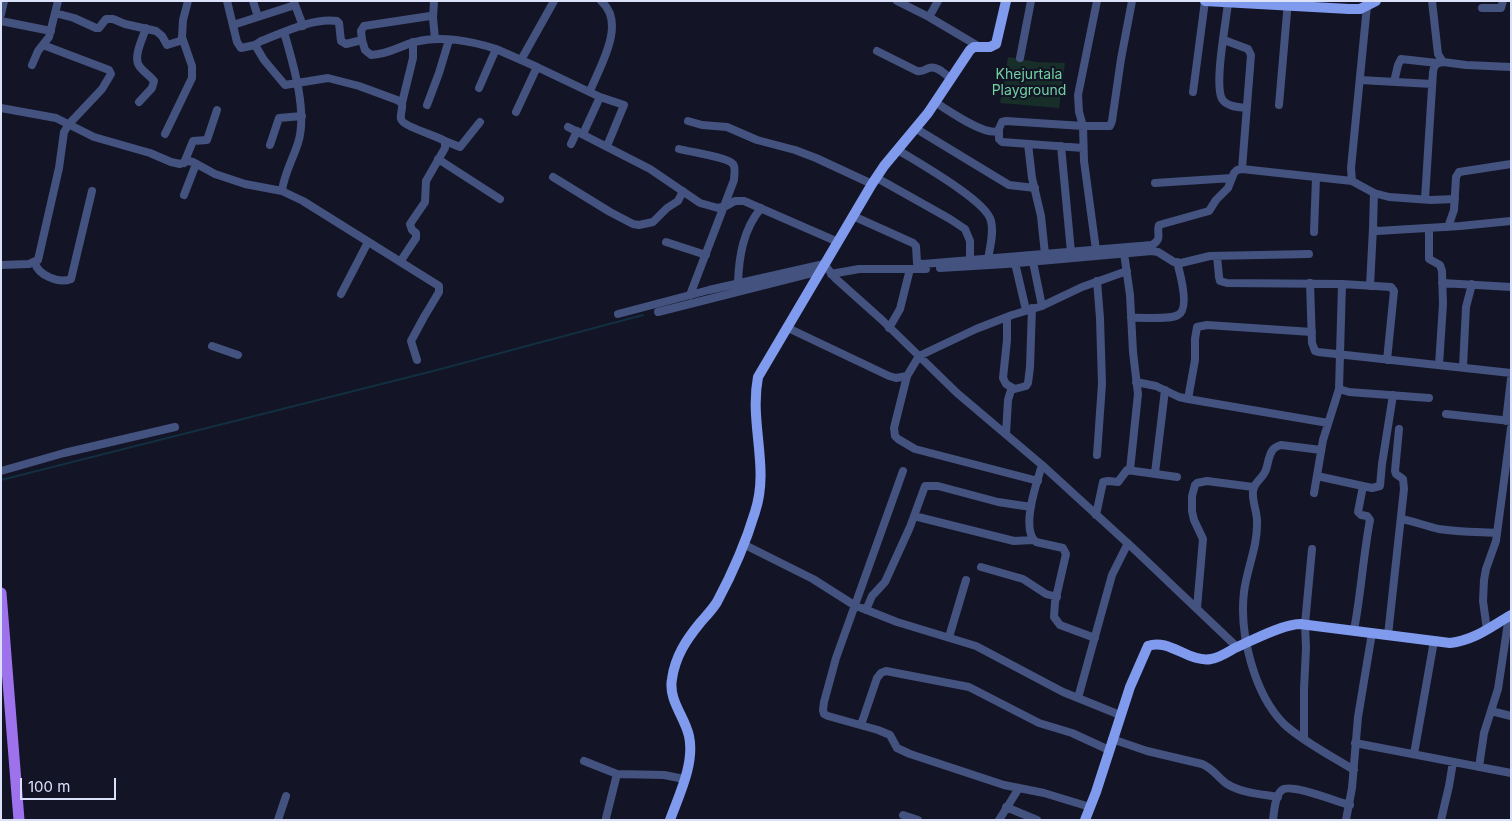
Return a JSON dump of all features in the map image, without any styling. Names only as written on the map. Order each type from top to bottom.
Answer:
[{"type":"main road","points":[[1,593],[19,820]]},
{"type":"street","points":[[1,14],[4,1]]},
{"type":"street","points":[[32,65],[38,51],[46,43],[51,31],[58,1]]},
{"type":"street","points":[[165,134],[192,78],[192,66],[182,40],[183,20],[188,1]]},
{"type":"street","points":[[227,1],[240,47],[244,48],[255,45],[284,32],[327,20],[339,23],[341,42],[346,44],[362,40]]},
{"type":"street","points":[[253,1],[258,17]]},
{"type":"street","points":[[434,1],[435,39]]},
{"type":"street","points":[[521,60],[554,1]]},
{"type":"street","points":[[590,91],[613,34],[612,21],[607,6],[601,1]]},
{"type":"street","points":[[897,1],[929,17],[978,46],[990,47],[996,44],[1006,1]]},
{"type":"street","points":[[929,17],[938,1]]},
{"type":"street","points":[[1020,58],[1031,1]]},
{"type":"street","points":[[1096,250],[1078,95],[1097,1]]},
{"type":"street","points":[[1083,148],[1002,142],[999,139],[999,129],[1002,122],[1006,121],[1110,126],[1132,1]]},
{"type":"street","points":[[1193,92],[1205,1],[1365,4],[1351,168],[1352,181]]},
{"type":"street","points":[[1432,1],[1440,62]]},
{"type":"street","points":[[1482,8],[1501,8],[1503,1]]},
{"type":"street","points":[[1221,2],[1224,40],[1219,75],[1222,98],[1226,104],[1247,108]]},
{"type":"street","points":[[233,25],[295,3],[302,26]]},
{"type":"street","points":[[1279,105],[1287,4]]},
{"type":"street","points":[[55,13],[74,18],[96,28],[99,28],[109,18],[146,28],[160,34],[167,45],[182,40]]},
{"type":"street","points":[[434,18],[430,16],[364,26],[361,30],[365,50],[371,55],[380,54],[413,42],[435,39],[496,49],[600,97],[624,105],[607,146]]},
{"type":"street","points":[[1,21],[51,31]]},
{"type":"street","points":[[139,102],[152,88],[154,81],[138,66],[137,61],[146,28]]},
{"type":"street","points":[[282,191],[298,143],[302,116],[284,32]]},
{"type":"street","points":[[427,105],[439,73],[448,40]]},
{"type":"street","points":[[1224,40],[1248,49],[1250,52],[1242,169]]},
{"type":"street","points":[[413,42],[413,58],[402,103],[401,118],[403,123],[460,147],[480,122]]},
{"type":"street","points":[[35,263],[40,255],[59,168],[62,139],[69,124],[102,89],[110,77],[110,72],[94,64],[43,45]]},
{"type":"street","points":[[255,45],[264,60],[283,84],[287,86],[324,78],[333,79],[388,96],[402,103]]},
{"type":"street","points":[[670,820],[684,780],[689,759],[690,737],[671,692],[673,670],[681,648],[716,604],[756,510],[761,486],[756,422],[756,388],[758,377],[874,181],[935,102],[970,50],[978,46]]},
{"type":"street","points":[[479,88],[496,49]]},
{"type":"street","points":[[877,50],[917,71],[921,72],[929,68],[937,69],[951,79]]},
{"type":"street","points":[[1394,82],[1398,65],[1402,59],[1511,68]]},
{"type":"street","points":[[1425,199],[1432,84],[1434,66],[1440,62]]},
{"type":"street","points":[[516,112],[537,67]]},
{"type":"street","points":[[1360,80],[1432,84]]},
{"type":"street","points":[[571,144],[600,97]]},
{"type":"street","points":[[935,102],[986,131],[994,133],[999,129]]},
{"type":"street","points":[[1,108],[56,118],[94,137],[150,153],[175,163],[188,161],[216,174],[246,184],[282,191],[303,201],[440,288],[411,341],[417,360]]},
{"type":"street","points":[[184,163],[193,141],[207,140],[217,110]]},
{"type":"street","points":[[270,145],[279,118],[302,116]]},
{"type":"street","points":[[688,121],[702,125],[727,127],[756,140],[795,150],[874,181],[950,219],[965,229],[970,241],[970,260]]},
{"type":"street","points":[[568,127],[650,169],[700,203],[712,207],[722,207],[739,200],[838,242]]},
{"type":"street","points":[[915,128],[1009,185],[1035,188]]},
{"type":"street","points":[[400,262],[416,238],[416,233],[412,230],[410,224],[425,202],[426,182],[445,148],[445,141]]},
{"type":"street","points":[[1028,144],[1029,164],[1042,216],[1045,254]]},
{"type":"street","points":[[1061,146],[1071,252]]},
{"type":"street","points":[[679,150],[723,158],[733,164],[734,168],[734,180],[722,207],[690,295]]},
{"type":"street","points":[[898,150],[960,189],[984,209],[991,221],[988,259]]},
{"type":"street","points":[[438,159],[500,199]]},
{"type":"street","points":[[184,195],[196,164]]},
{"type":"street","points":[[1448,227],[1454,210],[1458,172],[1511,164]]},
{"type":"street","points":[[854,216],[913,243],[916,246],[916,260],[919,264],[1147,246],[1155,243],[1159,238],[1159,225],[1209,211],[1216,200],[1225,192],[1237,170],[1242,169],[1352,181],[1374,193],[1389,197],[1455,198]]},
{"type":"street","points":[[553,177],[610,212],[633,224],[640,225],[653,222],[667,208],[678,201],[683,191]]},
{"type":"street","points":[[1155,183],[1232,178]]},
{"type":"street","points":[[1314,232],[1316,178]]},
{"type":"street","points":[[35,263],[38,272],[42,274],[63,281],[71,279],[92,190]]},
{"type":"street","points":[[1370,286],[1374,193]]},
{"type":"street","points":[[738,283],[739,258],[743,242],[748,229],[761,208]]},
{"type":"street","points":[[1373,228],[1376,231],[1382,231],[1511,221]]},
{"type":"street","points":[[1429,228],[1429,259],[1442,267],[1443,304],[1439,365]]},
{"type":"street","points":[[341,294],[368,242]]},
{"type":"street","points":[[666,242],[706,255]]},
{"type":"street","points":[[831,274],[859,268],[910,269],[1016,264],[1124,253],[1156,252],[1177,262],[1189,262],[1205,257],[1218,256],[1309,254]]},
{"type":"street","points":[[1124,253],[1132,318],[1137,404],[1130,470]]},
{"type":"street","points":[[1218,256],[1218,278],[1222,282],[1310,283],[1391,287],[1394,291],[1387,360]]},
{"type":"street","points":[[1033,262],[1042,306]]},
{"type":"street","points":[[1132,318],[1174,316],[1182,312],[1183,296],[1177,262]]},
{"type":"street","points":[[1,265],[35,263]]},
{"type":"street","points":[[1007,317],[1007,340],[1002,378],[1006,384],[1013,388],[1021,388],[1026,386],[1028,382],[1030,367],[1029,309],[1016,264]]},
{"type":"street","points":[[658,312],[822,268]]},
{"type":"street","points":[[618,314],[738,283],[822,268],[831,274],[957,393],[1042,465],[1241,646],[1271,706],[1285,724],[1354,770]]},
{"type":"street","points":[[889,328],[900,309],[910,269]]},
{"type":"street","points":[[1038,481],[916,449],[898,439],[895,436],[894,428],[907,376],[919,356],[976,329],[1042,306],[1097,281],[1127,271]]},
{"type":"street","points":[[1097,281],[1102,384],[1097,455]]},
{"type":"street","points":[[1310,283],[1312,343],[1315,351],[1340,356],[1511,373]]},
{"type":"street","points":[[1442,283],[1511,287]]},
{"type":"street","points":[[1314,493],[1321,450],[1339,388],[1342,284]]},
{"type":"street","points":[[1463,367],[1466,307],[1472,284]]},
{"type":"street","points":[[1188,399],[1195,360],[1194,339],[1197,327],[1206,325],[1312,332]]},
{"type":"street","points":[[788,328],[889,376],[896,378],[907,376]]},
{"type":"street","points":[[212,346],[238,355]]},
{"type":"street","points":[[1446,414],[1508,421],[1511,381]]},
{"type":"street","points":[[1136,382],[1188,399],[1328,423]]},
{"type":"street","points":[[1006,434],[1009,394],[1013,388]]},
{"type":"street","points":[[1339,388],[1349,392],[1429,398]]},
{"type":"street","points":[[1154,473],[1164,390]]},
{"type":"street","points":[[1317,476],[1362,486],[1375,488],[1380,486],[1393,395]]},
{"type":"street","points":[[1,471],[64,453],[175,427]]},
{"type":"street","points":[[1487,630],[1483,601],[1484,580],[1494,548],[1507,488],[1511,428]]},
{"type":"street","points":[[1388,635],[1404,482],[1395,471],[1399,429]]},
{"type":"street","points":[[1241,646],[1244,591],[1254,546],[1257,520],[1253,488],[1256,482],[1264,475],[1272,450],[1275,447],[1281,445],[1321,450]]},
{"type":"street","points":[[1033,540],[1030,528],[1031,507],[1042,465]]},
{"type":"street","points":[[903,471],[854,604],[826,692],[823,710],[828,716],[890,735],[893,737],[894,745],[901,751],[969,774],[1090,807]]},
{"type":"street","points":[[1096,514],[1103,482],[1118,482],[1125,471],[1177,476]]},
{"type":"street","points":[[1197,608],[1203,539],[1194,520],[1192,510],[1192,496],[1195,485],[1208,481],[1253,488]]},
{"type":"street","points":[[866,610],[872,596],[885,582],[914,516],[923,489],[928,485],[950,488],[998,502],[1031,507]]},
{"type":"street","points":[[1354,630],[1361,593],[1363,561],[1370,520],[1367,516],[1361,515],[1358,512],[1362,486]]},
{"type":"street","points":[[914,516],[1014,541],[1033,540],[1066,550],[1054,617],[1056,621],[1068,629],[1095,638]]},
{"type":"street","points":[[1401,519],[1448,530],[1497,533]]},
{"type":"street","points":[[1078,698],[1112,575],[1128,543]]},
{"type":"street","points":[[743,544],[813,579],[866,610],[985,650],[1048,685],[1120,715]]},
{"type":"street","points":[[1304,738],[1305,624],[1312,549]]},
{"type":"street","points":[[981,566],[1023,579],[1046,594],[1057,596]]},
{"type":"street","points":[[949,637],[966,580]]},
{"type":"street","points":[[1085,820],[1130,687],[1148,646],[1152,644],[1192,657],[1212,659],[1294,624],[1434,641],[1459,642],[1478,636],[1510,615]]},
{"type":"street","points":[[1479,767],[1484,733],[1500,680],[1510,615]]},
{"type":"street","points":[[1346,820],[1350,805],[1355,743],[1372,633]]},
{"type":"street","points":[[1414,754],[1434,641]]},
{"type":"street","points":[[861,725],[877,678],[886,671],[969,687],[1039,723],[1111,744],[1202,764],[1210,767],[1229,785],[1278,797]]},
{"type":"street","points":[[1492,711],[1511,716]]},
{"type":"street","points":[[1355,743],[1511,773]]},
{"type":"street","points":[[584,760],[617,774],[664,775],[684,780]]},
{"type":"street","points":[[1441,820],[1453,762]]},
{"type":"street","points":[[606,818],[617,774]]},
{"type":"street","points":[[999,820],[1019,788]]},
{"type":"street","points":[[1273,820],[1278,797],[1284,789],[1294,788],[1350,805]]},
{"type":"street","points":[[278,820],[286,796]]},
{"type":"street","points":[[1006,808],[1037,820]]},
{"type":"street","points":[[903,815],[918,820]]},
{"type":"green space","name":"Khejurtala Playground","points":[[1008,57],[1037,62],[1065,63],[1059,108],[1000,103]]},
{"type":"waterway","points":[[1,480],[437,370],[643,315]]}]
